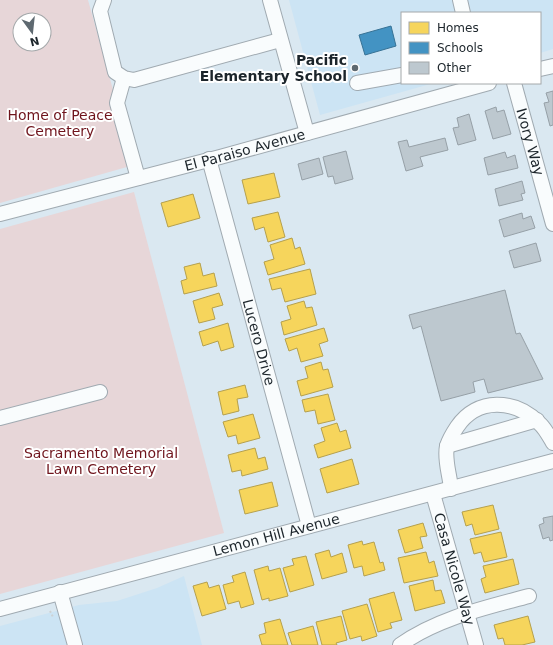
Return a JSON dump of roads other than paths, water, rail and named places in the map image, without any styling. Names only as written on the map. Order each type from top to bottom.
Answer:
[{"type":"street","points":[[104,0],[100,11],[111,58],[115,72],[124,78],[134,80],[280,40]]},
{"type":"street","points":[[270,0],[306,133]]},
{"type":"street","points":[[460,0],[463,12]]},
{"type":"street","points":[[541,69],[553,66]]},
{"type":"street","points":[[357,83],[401,75]]},
{"type":"street","points":[[124,78],[117,102],[138,178]]},
{"type":"street","name":"El Paraiso Avenue","points":[[0,214],[485,84]]},
{"type":"street","name":"Ivory Way","points":[[514,84],[553,224]]},
{"type":"street","name":"Lucero Drive","points":[[209,159],[309,526]]},
{"type":"street","points":[[0,418],[100,392]]},
{"type":"street","points":[[451,489],[447,464],[448,446],[454,432],[462,420],[473,411],[485,406],[496,404],[513,406],[537,420],[553,443]]},
{"type":"street","points":[[448,446],[537,420]]},
{"type":"street","name":"Lemon Hill Avenue","points":[[0,609],[553,461]]},
{"type":"street","name":"Casa Nicole Way","points":[[433,494],[476,645]]},
{"type":"street","points":[[60,592],[75,645]]},
{"type":"street","points":[[400,645],[412,636],[440,623],[467,613],[529,596]]},
{"type":"place","name":"Pacific Elementary School","points":[[355,68]]},
{"type":"park label","name":"Home of Peace Cemetery","points":[[60,124]]},
{"type":"park label","name":"Sacramento Memorial Lawn Cemetery","points":[[101,462]]}]
